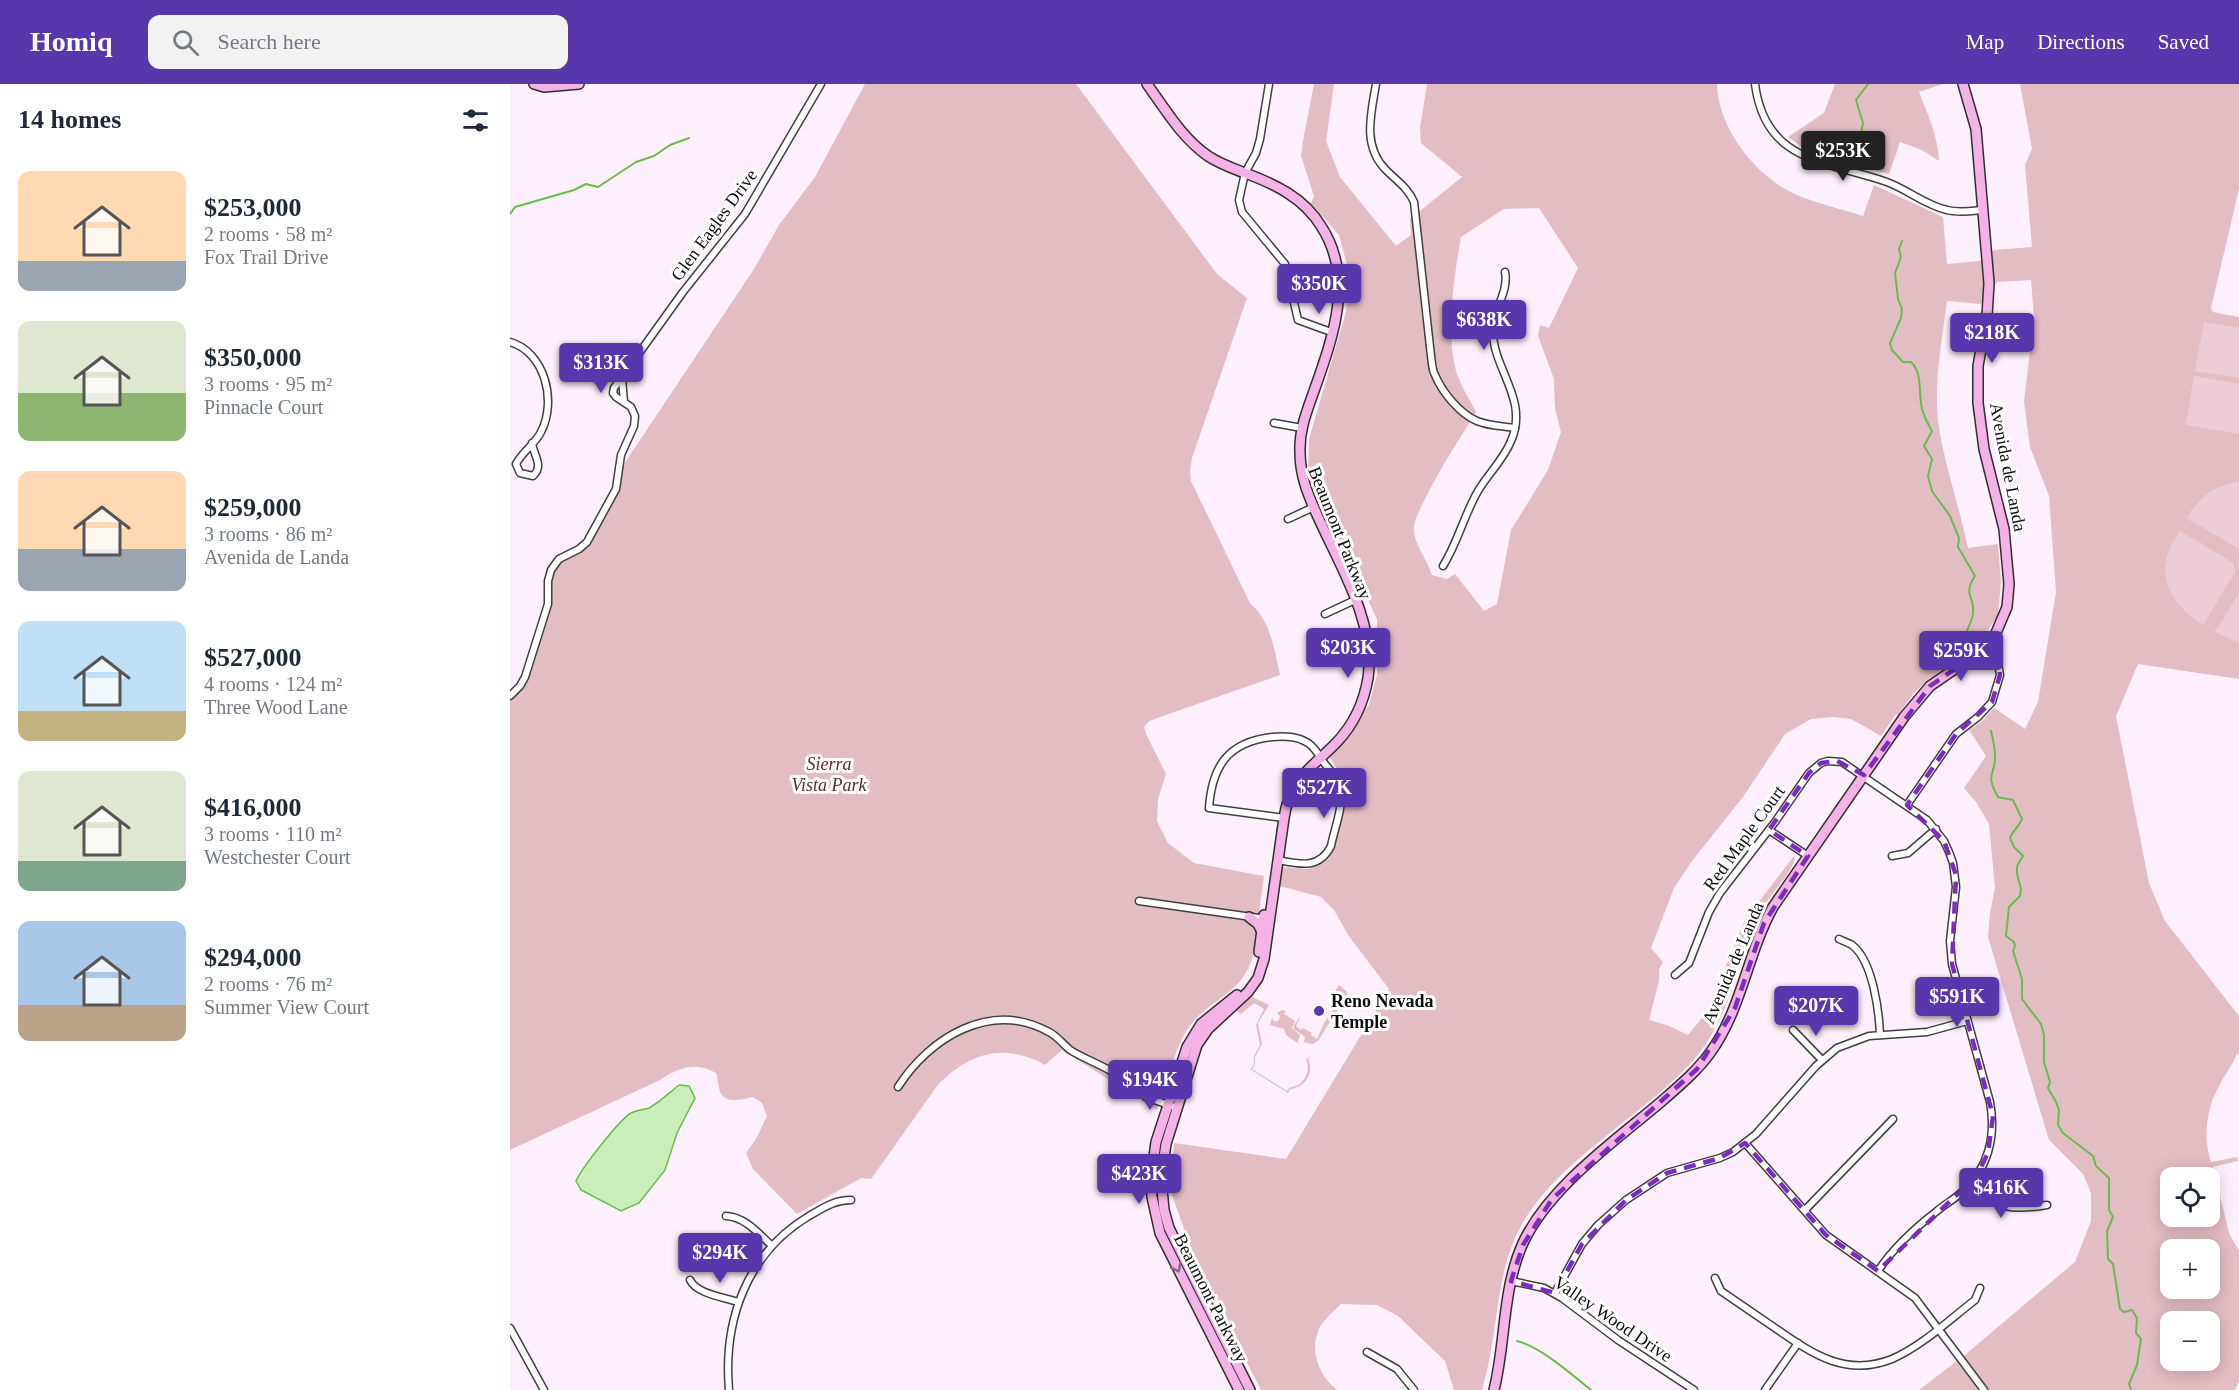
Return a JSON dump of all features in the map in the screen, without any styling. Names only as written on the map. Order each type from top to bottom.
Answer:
[{"type":"street","points":[[534,84],[544,87],[579,84]]},
{"type":"street","name":"Glen Eagles Drive","points":[[622,379],[683,292],[745,214],[821,84]]},
{"type":"street","name":"Beaumont Parkway","points":[[1147,84],[1180,130],[1197,148],[1218,162],[1281,189],[1294,197],[1313,214],[1327,236],[1337,262],[1339,302],[1330,345],[1299,428],[1301,472],[1311,508],[1368,638],[1369,664],[1366,689],[1349,727],[1336,743],[1319,755],[1293,787],[1281,817],[1264,959],[1258,978],[1248,992],[1208,1029],[1200,1040],[1173,1103],[1152,1161],[1152,1197],[1155,1215],[1168,1251],[1239,1390]]},
{"type":"street","points":[[1269,84],[1260,139],[1256,153],[1245,173],[1239,194],[1240,207],[1285,264],[1298,320],[1331,332]]},
{"type":"street","points":[[1376,84],[1369,127],[1370,140],[1381,164],[1404,185],[1417,212],[1434,375],[1458,408],[1474,420],[1489,425],[1515,428]]},
{"type":"street","points":[[1755,84],[1759,104],[1770,126],[1786,145],[1806,158],[1891,183],[1936,207],[1957,212],[1983,210]]},
{"type":"street","name":"Avenida de Landa","points":[[1494,1390],[1511,1281],[1527,1237],[1552,1199],[1682,1083],[1709,1055],[1735,1008],[1764,923],[1864,775],[1921,695],[1930,686],[1984,650],[1985,641],[1994,645],[2007,607],[2009,584],[2004,529],[1984,449],[1978,403],[1978,366],[1989,293],[1976,129],[1963,84]]},
{"type":"street","points":[[1443,566],[1454,549],[1462,523],[1477,491],[1508,449],[1515,428],[1515,405],[1492,332],[1507,280],[1505,272]]},
{"type":"street","points":[[510,342],[519,345],[534,358],[547,384],[546,419],[541,432],[519,458],[516,464],[520,473],[526,476],[533,476],[538,472],[539,464],[532,443]]},
{"type":"street","points":[[510,696],[525,677],[548,604],[548,581],[551,570],[559,559],[579,549],[587,542],[616,489],[621,455],[635,421],[634,412],[613,393],[614,388],[622,379]]},
{"type":"street","points":[[622,379],[624,402]]},
{"type":"street","points":[[1274,423],[1299,428]]},
{"type":"street","points":[[1288,519],[1311,508]]},
{"type":"street","points":[[1324,614],[1353,601]]},
{"type":"street","points":[[1907,805],[1956,734],[1978,717],[1992,702],[2000,675],[1994,645]]},
{"type":"street","points":[[1278,860],[1310,864],[1323,858],[1331,846],[1341,790],[1336,777],[1311,745],[1295,737],[1262,739],[1243,745],[1226,757],[1215,774],[1209,808],[1281,817]]},
{"type":"street","name":"Red Maple Court","points":[[1675,975],[1689,963],[1709,912],[1720,893],[1818,764],[1837,761],[1864,775],[1907,805],[1936,830]]},
{"type":"street","name":"Beaumont Parkway","points":[[1250,1390],[1177,1246],[1164,1210],[1162,1161],[1186,1047],[1193,1034],[1208,1017],[1240,993],[1253,976],[1278,860],[1281,817]]},
{"type":"street","points":[[1878,1271],[1890,1254],[1912,1233],[1970,1184],[1988,1153],[1993,1116],[1950,953],[1956,875],[1949,852],[1936,830],[1908,853],[1892,856]]},
{"type":"street","points":[[1769,831],[1808,856]]},
{"type":"street","points":[[1139,901],[1267,919]]},
{"type":"street","points":[[1249,917],[1258,924],[1262,932]]},
{"type":"street","points":[[1839,939],[1853,945],[1868,972],[1877,999],[1880,1035]]},
{"type":"street","points":[[898,1088],[925,1054],[940,1043],[974,1024],[994,1019],[1012,1020],[1050,1032],[1070,1049],[1110,1070],[1139,1089],[1173,1103]]},
{"type":"street","points":[[1554,1293],[1582,1244],[1598,1225],[1626,1200],[1667,1173],[1720,1158],[1745,1143],[1756,1134],[1822,1060],[1847,1043],[1880,1035],[1927,1032],[1967,1021]]},
{"type":"street","points":[[1793,1030],[1822,1060]]},
{"type":"street","points":[[1805,1210],[1893,1119]]},
{"type":"street","points":[[1745,1143],[1837,1244],[1915,1298],[1984,1390]]},
{"type":"street","points":[[1970,1184],[1986,1198],[2003,1207],[2021,1209],[2047,1205]]},
{"type":"street","points":[[729,1390],[729,1353],[738,1302],[752,1274],[771,1245],[792,1228],[833,1202],[851,1200]]},
{"type":"street","points":[[726,1216],[735,1216],[742,1220],[771,1245]]},
{"type":"street","points":[[1715,1278],[1721,1291],[1813,1353],[1835,1362],[1859,1365],[1870,1365],[1904,1353],[1975,1300],[1980,1288]]},
{"type":"street","points":[[690,1280],[693,1286],[700,1290],[738,1302]]},
{"type":"street","name":"Valley Wood Drive","points":[[1511,1281],[1554,1293],[1627,1346],[1694,1390]]},
{"type":"street","points":[[510,1328],[544,1390]]},
{"type":"street","points":[[1765,1390],[1798,1343]]},
{"type":"street","points":[[1367,1352],[1396,1369],[1414,1390]]},
{"type":"highlighted area","points":[[1984,649],[1990,656],[1996,650],[2000,675],[1992,702],[1956,734],[1907,805],[1944,841],[1956,875],[1952,964],[1993,1116],[1988,1153],[1977,1175],[1878,1271],[1826,1235],[1745,1143],[1720,1158],[1667,1173],[1626,1200],[1582,1244],[1555,1293],[1511,1281],[1523,1245],[1552,1199],[1697,1069],[1735,1008],[1764,923],[1808,856],[1769,830],[1809,773],[1821,763],[1837,761],[1864,775],[1930,686]]},
{"type":"green space","name":"Sierra Vista Park","points":[[865,84],[1076,84],[1217,274],[1247,298],[1192,458],[1190,471],[1191,481],[1250,603],[1263,618],[1267,627],[1280,675],[1149,721],[1144,727],[1166,774],[1158,799],[1157,821],[1168,843],[1194,863],[1264,876],[1253,956],[1248,969],[1233,988],[1189,1027],[1175,1055],[1157,1110],[1062,1050],[1045,1065],[1015,1054],[987,1054],[961,1066],[937,1086],[871,1179],[861,1178],[797,1214],[753,1169],[746,1153],[767,1116],[762,1103],[753,1097],[733,1100],[724,1097],[719,1088],[716,1073],[701,1067],[673,1072],[510,1150],[510,699],[524,684],[550,603],[554,569],[564,559],[583,551],[594,537],[618,491],[622,467],[754,269],[779,225],[815,177]]},
{"type":"green space","points":[[1314,84],[1334,84],[1326,141],[1340,177],[1396,246],[1411,235],[1410,219],[1462,177],[1421,143],[1420,128],[1427,84],[1717,84],[1724,118],[1732,134],[1742,150],[1768,177],[1797,195],[1863,216],[1874,185],[1943,217],[1947,264],[1980,261],[1994,250],[2032,247],[2025,165],[2032,149],[2020,84],[2239,84],[2239,189],[2211,308],[2213,312],[2239,317],[2239,679],[2138,664],[2116,716],[2149,883],[2165,921],[2239,1016],[2239,1054],[2214,1097],[2207,1125],[2207,1144],[2211,1162],[2237,1157],[2238,1161],[2213,1167],[2160,1167],[2160,1227],[2220,1227],[2220,1196],[2229,1233],[2239,1251],[2239,1381],[2235,1390],[1919,1390],[1966,1354],[2075,1262],[2091,1221],[2091,1193],[2083,1174],[2049,1140],[1988,937],[1995,888],[1989,824],[1976,802],[1964,788],[1986,756],[1969,730],[1981,722],[1994,708],[2025,729],[2038,702],[2056,592],[2049,496],[2030,447],[2024,402],[2034,317],[2031,280],[1997,282],[1981,304],[1947,301],[1939,361],[1938,421],[1968,548],[1998,544],[2001,582],[1998,615],[1977,647],[1927,680],[1913,694],[1898,715],[1896,714],[1881,736],[1851,719],[1833,717],[1811,719],[1785,734],[1743,797],[1692,861],[1674,888],[1651,948],[1663,962],[1659,969],[1659,981],[1649,1020],[1688,1035],[1707,1012],[1745,920],[1794,856],[1795,859],[1789,872],[1763,908],[1745,949],[1724,1011],[1702,1049],[1667,1086],[1559,1177],[1525,1219],[1505,1266],[1482,1390],[1454,1390],[1445,1361],[1398,1316],[1377,1305],[1341,1304],[1321,1326],[1315,1346],[1318,1362],[1325,1378],[1337,1390],[1261,1390],[1197,1264],[1170,1190],[1174,1143],[1286,1159],[1389,989],[1348,935],[1334,910],[1321,897],[1280,886],[1282,867],[1309,869],[1328,859],[1334,848],[1348,797],[1348,783],[1329,757],[1369,705],[1377,675],[1377,619],[1308,475],[1309,439],[1346,312],[1349,272],[1339,235],[1311,203],[1314,196],[1301,156]],"holes":[[[1539,208],[1578,268],[1549,328],[1540,325],[1538,336],[1554,379],[1555,409],[1561,432],[1548,470],[1511,530],[1497,604],[1484,611],[1455,574],[1447,579],[1432,575],[1418,546],[1414,527],[1417,515],[1432,486],[1476,412],[1459,379],[1452,347],[1453,289],[1461,237],[1504,209]]]},
{"type":"green space","points":[[1835,84],[1943,84],[1919,92],[1935,134],[1939,161],[1922,150],[1900,142],[1889,174],[1810,153],[1788,137],[1824,113]]},
{"type":"green space","points":[[1339,985],[1347,992],[1346,1001],[1336,1012],[1318,1041],[1312,1044],[1304,1042],[1305,1037],[1294,1029],[1294,1025],[1302,1014],[1296,1026],[1312,1033],[1311,1035],[1317,1039],[1324,1023],[1342,998],[1334,993]]},
{"type":"green space","points":[[1252,997],[1269,1005],[1258,1023],[1262,1044],[1255,1057],[1255,1065],[1252,1069],[1287,1091],[1305,1078],[1308,1069],[1306,1060],[1311,1055],[1308,1060],[1310,1070],[1307,1079],[1300,1086],[1290,1089],[1288,1093],[1250,1069],[1254,1065],[1254,1056],[1260,1045],[1256,1025],[1264,1009],[1254,1003],[1241,1014],[1236,1011]]},
{"type":"green space","points":[[1282,1010],[1286,1011],[1284,1014],[1295,1021],[1292,1028],[1300,1035],[1299,1044],[1286,1035],[1284,1029],[1270,1025],[1272,1018],[1275,1022],[1279,1020],[1280,1016],[1277,1013]]},
{"type":"shaded area","points":[[2204,322],[2239,328],[2239,378],[2195,371]]},
{"type":"shaded area","points":[[2194,376],[2239,384],[2239,434],[2186,425]]},
{"type":"shaded area","points":[[2239,482],[2239,549],[2187,518],[2208,493],[2222,486]]},
{"type":"shaded area","points":[[2180,531],[2233,563],[2235,572],[2203,625],[2180,606],[2167,583],[2165,571],[2167,558],[2171,545]]},
{"type":"shaded area","points":[[2239,593],[2239,643],[2215,632]]},
{"type":"shaded area","points":[[679,1085],[689,1086],[695,1098],[677,1133],[665,1170],[639,1203],[621,1211],[581,1190],[576,1181],[601,1145],[625,1117],[653,1106]]},
{"type":"waterway","points":[[1860,139],[1863,123],[1856,100],[1868,84]]},
{"type":"waterway","points":[[510,214],[515,207],[574,190],[586,184],[598,187],[636,162],[654,156],[670,145],[689,138]]},
{"type":"waterway","points":[[1902,241],[1899,249],[1901,257],[1895,273],[1898,299],[1902,309],[1901,318],[1890,343],[1892,350],[1903,362],[1911,362],[1917,372],[1922,409],[1932,431],[1924,446],[1932,459],[1928,476],[1932,491],[1950,516],[1959,538],[1958,547],[1975,576],[1969,588],[1973,613],[1964,645]]},
{"type":"waterway","points":[[1991,731],[1995,755],[1991,778],[1994,789],[1998,797],[2013,800],[2022,819],[2010,838],[2014,847],[2023,856],[2017,866],[2020,896],[2009,907],[2006,936],[2014,942],[2013,951],[2022,979],[2022,999],[2041,1024],[2044,1035],[2044,1062],[2050,1082],[2048,1088],[2059,1110],[2058,1125],[2063,1133],[2093,1156],[2096,1166],[2109,1178],[2109,1210],[2113,1217],[2107,1231],[2108,1259],[2113,1264],[2120,1309],[2124,1312],[2132,1310],[2137,1318],[2136,1333],[2141,1339],[2137,1365],[2129,1384],[2131,1390]]},
{"type":"waterway","points":[[1517,1341],[1546,1355],[1591,1390]]},
{"type":"place","name":"Reno Nevada Temple","points":[[1319,1011]]}]
